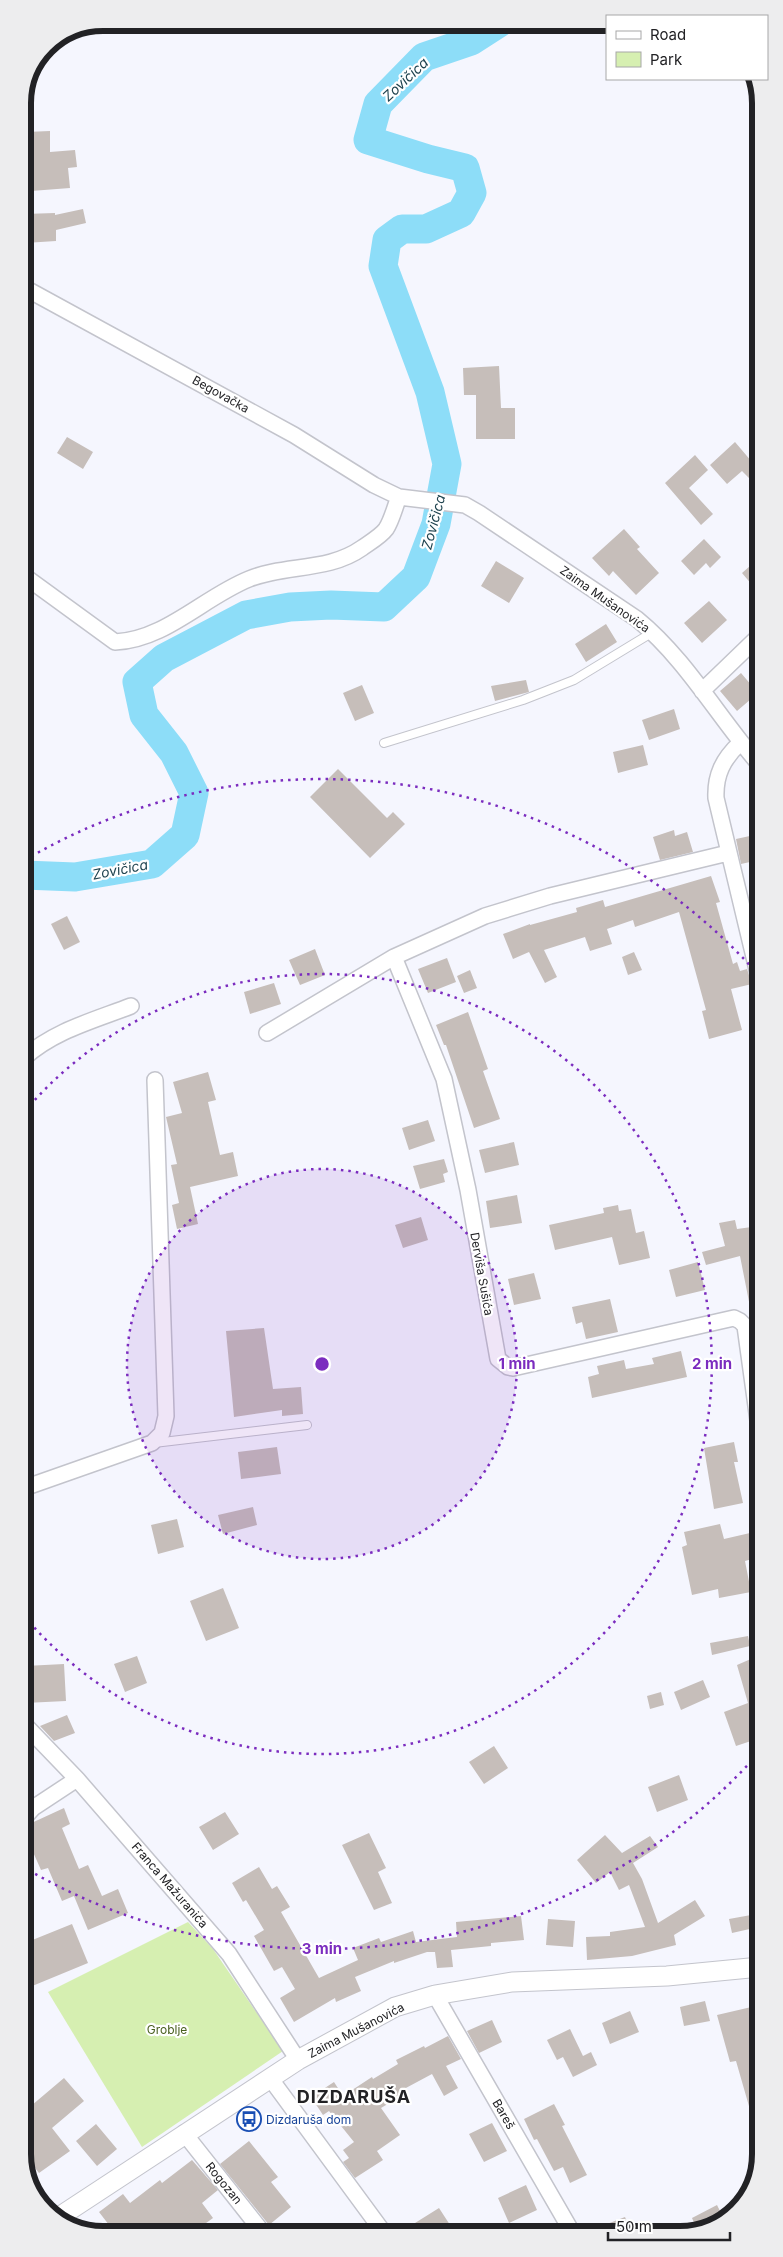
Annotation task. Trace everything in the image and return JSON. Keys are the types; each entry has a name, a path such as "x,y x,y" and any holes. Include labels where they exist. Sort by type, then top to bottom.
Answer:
{"street":[{"name":"Begovačka","path":"31,290 294,435 374,485 399,497 465,505"},
{"path":"31,581 115,642 129,642 162,628 249,579 269,573 336,562 361,549 386,529 399,497"},
{"name":"Zaima Mušanovića","path":"465,505 637,619 653,632 678,660 752,756"},
{"path":"702,691 752,643"},
{"path":"740,742 719,771 715,783 716,798 728,853 752,950"},
{"path":"267,1033 394,957 484,916 550,896 728,853"},
{"name":"Derviša Sušića","path":"394,957 444,1079 468,1190 496,1353 502,1363 513,1368 734,1318 745,1326 752,1377"},
{"path":"31,1052 63,1033 131,1006"},
{"path":"31,1486 152,1443 162,1433 166,1416 155,1080"},
{"name":"Franca Mažuranića","path":"31,1731 77,1779 229,1954 298,2060"},
{"path":"31,1810 77,1779"},
{"name":"Zaima Mušanovića","path":"63,2213 298,2060 395,2007 435,1995 512,1982 667,1976 752,1968"},
{"name":"Bareš","path":"435,1995 569,2226"},
{"path":"270,2078 379,2226"},
{"name":"Rogozan","path":"184,2133 258,2226"}],"lane":[{"path":"384,743 523,700 574,680 653,632"},
{"path":"152,1443 307,1425"}],"green space":[{"name":"Groblje","path":"188,1922 213,1949 283,2051 142,2147 48,1992"}],"building":[{"path":"50,131 50,152 75,150 77,167 68,168 70,188 31,191 31,132"},
{"path":"83,209 86,223 56,230 56,241 31,243 31,214 55,213 55,215"},
{"path":"499,366 501,408 515,408 515,439 476,439 476,395 464,395 463,368"},
{"path":"67,437 93,452 83,469 57,453"},
{"path":"735,442 752,462 752,475 749,478 742,471 727,484 710,465"},
{"path":"695,455 708,470 689,488 713,514 701,525 665,483"},
{"path":"624,529 640,547 637,549 659,573 636,595 613,571 609,576 592,558"},
{"path":"704,539 721,557 710,568 706,563 694,575 681,561"},
{"path":"496,561 524,578 509,603 481,586"},
{"path":"752,564 752,585 742,573"},
{"path":"709,601 727,620 702,643 684,623"},
{"path":"606,624 617,642 586,662 575,644"},
{"path":"741,673 752,686 752,698 737,711 720,691"},
{"path":"526,680 529,692 495,701 491,686"},
{"path":"362,685 374,713 355,721 343,693"},
{"path":"674,709 680,729 649,740 642,720"},
{"path":"643,745 648,765 618,773 613,752"},
{"path":"338,769 387,818 393,812 405,824 370,858 310,797"},
{"path":"674,830 675,836 687,832 693,852 660,860 653,837"},
{"path":"752,836 752,862 741,864 736,839"},
{"path":"711,876 720,902 716,903 733,964 737,962 740,971 747,969 752,984 731,989 742,1030 709,1039 702,1011 706,1010 679,912 635,927 633,920 607,929 612,944 590,951 585,937 544,950 557,977 545,983 529,952 513,959 503,934 530,924 577,912 576,908 603,900 605,907"},
{"path":"67,916 80,942 64,950 51,924"},
{"path":"315,949 325,975 300,985 289,960"},
{"path":"634,952 642,970 628,975 622,957"},
{"path":"447,958 456,982 428,993 418,969"},
{"path":"470,970 477,988 464,993 457,976"},
{"path":"274,983 281,1004 250,1014 244,992"},
{"path":"468,1012 488,1069 483,1071 500,1119 474,1128 446,1045 444,1045 436,1025"},
{"path":"208,1072 216,1100 208,1102 220,1155 233,1152 238,1176 190,1187 198,1224 177,1229 172,1205 179,1203 171,1165 177,1164 166,1117 182,1113 173,1082"},
{"path":"428,1120 435,1141 409,1150 402,1128"},
{"path":"514,1142 519,1165 485,1173 479,1150"},
{"path":"444,1159 448,1172 443,1174 445,1182 420,1189 413,1166"},
{"path":"517,1195 522,1223 490,1228 486,1201"},
{"path":"618,1205 619,1211 631,1209 636,1233 644,1231 650,1258 619,1265 612,1237 555,1250 549,1225 604,1213 603,1208"},
{"path":"421,1217 428,1240 403,1248 395,1225"},
{"path":"735,1220 737,1229 752,1227 752,1317 740,1256 706,1265 702,1252 725,1246 719,1223"},
{"path":"698,1262 705,1290 676,1297 669,1270"},
{"path":"534,1273 541,1299 514,1305 508,1279"},
{"path":"610,1299 618,1332 586,1339 582,1322 576,1324 572,1307"},
{"path":"264,1328 273,1389 301,1387 303,1414 282,1416 282,1410 234,1417 226,1331"},
{"path":"681,1351 687,1377 592,1398 588,1377 599,1374 597,1366 624,1360 626,1369 654,1364 652,1358"},
{"path":"734,1442 738,1462 734,1462 743,1503 714,1509 704,1448"},
{"path":"277,1447 281,1474 241,1479 238,1452"},
{"path":"253,1507 257,1525 223,1534 218,1515"},
{"path":"177,1519 184,1547 158,1554 151,1525"},
{"path":"720,1524 724,1539 750,1533 752,1559 745,1561 751,1592 719,1598 718,1589 692,1595 682,1547 687,1545 684,1532"},
{"path":"223,1588 239,1628 206,1641 190,1601"},
{"path":"748,1636 750,1646 712,1655 710,1643"},
{"path":"137,1656 147,1683 125,1692 114,1664"},
{"path":"752,1658 752,1741 736,1746 724,1712 748,1703 737,1665"},
{"path":"64,1664 66,1701 31,1703 31,1666"},
{"path":"703,1680 710,1697 681,1710 674,1692"},
{"path":"661,1692 664,1705 650,1709 647,1696"},
{"path":"67,1715 75,1733 54,1741 40,1726"},
{"path":"494,1746 508,1768 484,1784 469,1762"},
{"path":"679,1775 688,1800 657,1812 648,1787"},
{"path":"64,1808 70,1824 62,1828 79,1869 88,1865 102,1896 118,1889 128,1913 88,1930 74,1896 62,1901 48,1868 41,1870 31,1848 31,1823"},
{"path":"225,1812 239,1834 213,1850 199,1827"},
{"path":"369,1833 386,1868 378,1872 392,1903 374,1910 342,1845"},
{"path":"605,1835 622,1853 650,1836 658,1847 633,1863 642,1879 658,1923 695,1900 705,1916 674,1935 676,1945 632,1956 587,1960 586,1937 610,1936 610,1932 645,1927 629,1885 619,1890 610,1872 596,1883 577,1860"},
{"path":"259,1867 272,1889 277,1886 290,1907 281,1912 319,1978 358,1960 353,1948 379,1938 381,1942 413,1931 416,1942 457,1937 456,1922 521,1916 524,1940 491,1943 491,1946 451,1950 453,1967 437,1968 435,1952 427,1952 394,1963 394,1961 355,1977 361,1991 336,2002 335,1998 294,2022 280,1998 295,1989 282,1967 274,1971 254,1936 264,1930 246,1900 243,1902 232,1883"},
{"path":"751,1915 752,1928 732,1933 729,1919"},
{"path":"548,1919 575,1921 573,1947 546,1945"},
{"path":"72,1924 88,1963 31,1987 31,1941"},
{"path":"705,2001 710,2021 684,2026 680,2007"},
{"path":"752,2007 752,2117 736,2061 730,2062 717,2015"},
{"path":"630,2011 639,2032 610,2044 602,2023"},
{"path":"492,2020 502,2042 479,2053 467,2031"},
{"path":"570,2029 583,2056 591,2052 597,2065 573,2077 563,2057 557,2060 547,2040"},
{"path":"448,2036 461,2059 446,2066 458,2088 444,2096 432,2074 404,2089 406,2093 381,2108 400,2135 377,2151 383,2160 355,2178 343,2162 349,2158 343,2150 354,2142 329,2111 323,2115 311,2097 334,2082 343,2096 372,2077 373,2079 398,2064 396,2060"},
{"path":"64,2078 84,2101 52,2128 70,2151 39,2173 32,2163 31,2106"},
{"path":"554,2104 565,2125 562,2126 587,2175 570,2183 563,2167 554,2171 537,2139 534,2140 524,2119"},
{"path":"492,2123 507,2151 484,2162 469,2134"},
{"path":"96,2124 117,2149 97,2166 76,2141"},
{"path":"249,2141 278,2177 271,2182 291,2207 269,2225 220,2164"},
{"path":"192,2160 218,2190 202,2203 213,2218 202,2226 166,2226 164,2223 160,2226 108,2226 109,2225 99,2212 123,2194 130,2203 160,2180 162,2183"},
{"path":"526,2185 537,2210 509,2223 498,2198"},
{"path":"717,2205 721,2213 694,2224 692,2218"},
{"path":"439,2208 451,2226 417,2226 415,2223"},
{"path":"625,2217 629,2226 602,2226"}],"waterway":[{"name":"Zovičica","path":"31,875 75,877 152,864 185,835 194,793 174,753 144,715 137,682 164,658 246,615 290,607 331,605 384,607 416,577 436,524 447,464 430,392 383,266 387,240 402,229 426,229 461,213 472,193 465,168 428,159 368,140 378,104 424,57 471,41 487,31"}],"place":[{"name":"Dizdaruša dom","path":"249,2119"}],"district":[{"name":"DIZDARUŠA","path":"354,2096"}]}
